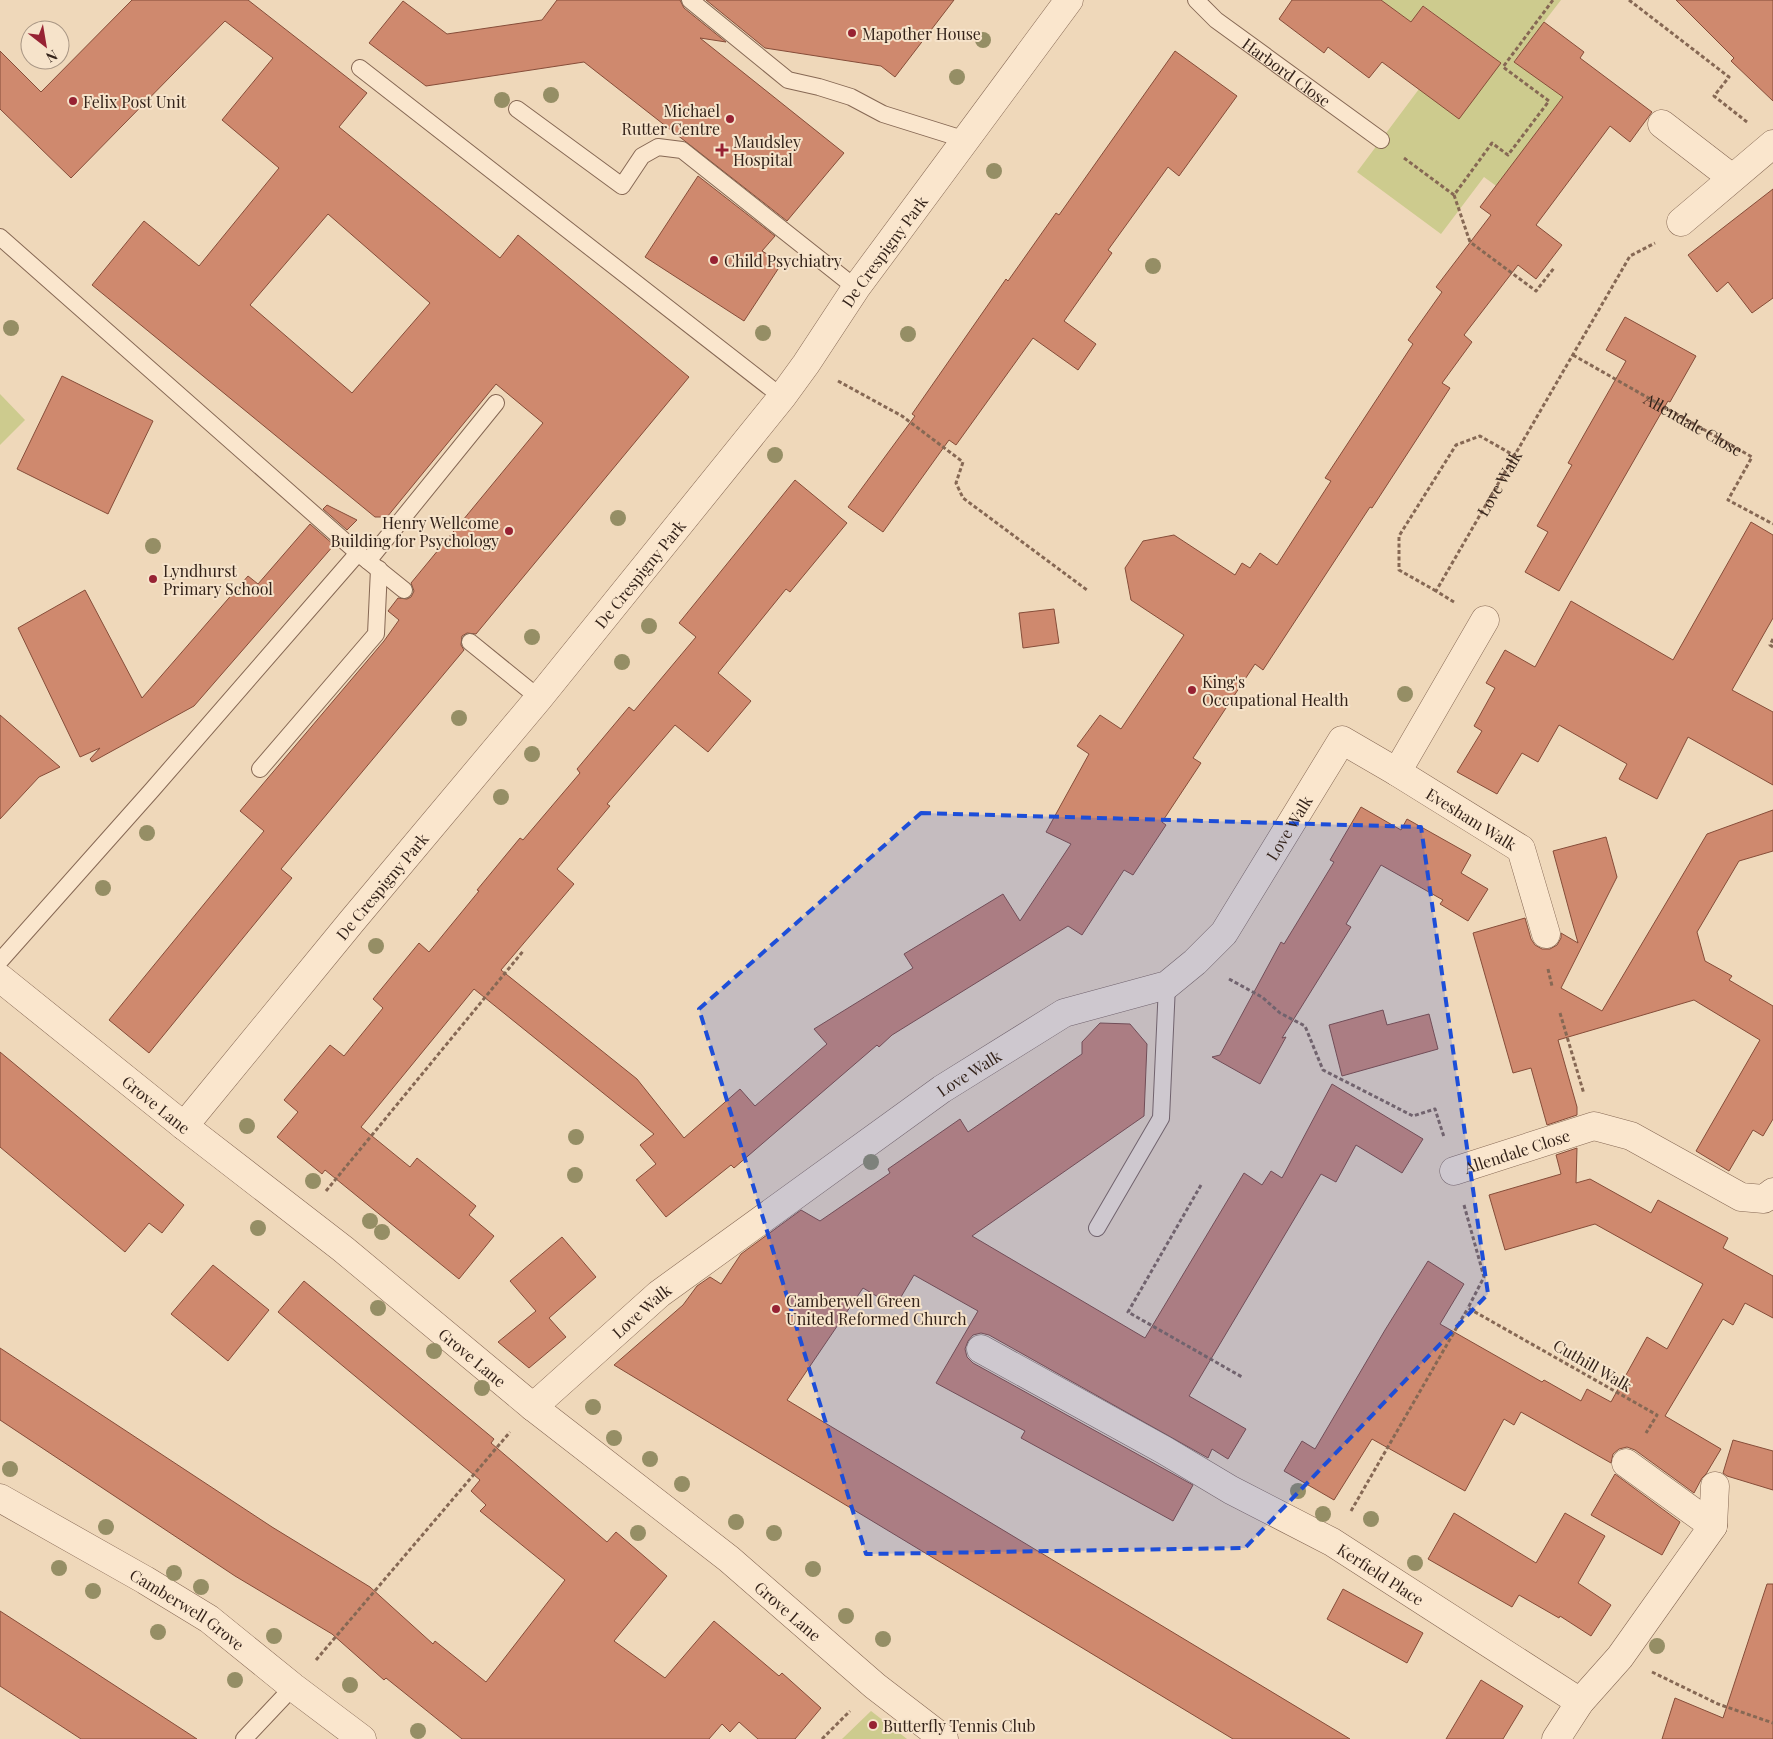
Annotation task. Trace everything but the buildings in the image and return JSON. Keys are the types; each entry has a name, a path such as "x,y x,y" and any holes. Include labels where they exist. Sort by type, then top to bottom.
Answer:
{"street":[{"name":"De Crespigny Park","path":"184,1126 352,921 539,698 782,397 856,288 1069,0"},
{"path":"1662,124 1732,178"},
{"path":"1681,222 1773,144"},
{"path":"1397,772 1485,620"},
{"name":"Love Walk","path":"533,1407 659,1294 942,1089 1064,1013 1167,985 1195,962 1224,933 1342,740 1397,772"},
{"name":"Evesham Walk","path":"1397,772 1521,849 1546,934"},
{"name":"Grove Lane","path":"0,978 184,1126 343,1249 533,1407 729,1559 875,1686 944,1739"},
{"path":"1594,1126 1631,1136 1741,1197 1764,1199 1773,1192"},
{"name":"Allendale Close","path":"1454,1170 1594,1126"},
{"name":"Kerfield Place","path":"981,1349 1164,1450 1231,1490 1332,1542 1580,1702"},
{"path":"1626,1463 1713,1526"},
{"path":"1556,1739 1580,1702 1620,1657 1713,1526 1715,1486"},
{"name":"Camberwell Grove","path":"0,1498 145,1580 209,1619 293,1687 362,1739"}],"lane":[{"path":"690,0 788,80 851,97 883,114 966,140"},
{"name":"Harbord Close","path":"1196,0 1216,20 1381,140"},
{"path":"360,68 782,397"},
{"path":"516,110 622,186 642,156 658,147 682,150 856,288"},
{"path":"0,237 368,561 404,590"},
{"path":"0,961 152,790 368,561 496,403"},
{"path":"260,768 376,634 368,561"},
{"path":"470,642 539,698"},
{"path":"1097,1228 1161,1118 1167,985"},
{"path":"244,1739 293,1687"}],"path":[{"path":"1454,195 1492,143 1508,155 1549,101 1503,67 1553,0"},
{"path":"1629,0 1728,77 1714,96 1752,126"},
{"path":"1381,140 1454,195 1470,242 1536,291 1554,268"},
{"name":"Love Walk","path":"1436,591 1630,256 1657,243 1681,222"},
{"name":"Allendale Close","path":"1573,355 1752,458 1728,500 1773,524"},
{"path":"806,364 902,416 963,462 956,482 963,498 1087,590"},
{"path":"1485,620 1399,570 1399,536 1456,445 1480,436 1515,456"},
{"path":"1773,639 1770,645 1773,647"},
{"path":"303,1218 524,950"},
{"name":"Allendale Close","path":"1195,962 1262,997 1280,1013 1305,1026 1322,1070 1412,1116 1435,1109 1454,1170"},
{"path":"1560,1013 1594,1126"},
{"path":"1332,1542 1468,1308 1484,1277 1454,1170"},
{"path":"1200,1185 1128,1312 1242,1377"},
{"name":"Cuthill Walk","path":"1468,1308 1657,1416 1626,1463"},
{"path":"293,1687 533,1407"},
{"path":"1620,1657 1718,1704 1773,1723"}],"highlighted area":[{"path":"921,813 1421,827 1488,1294 1245,1548 866,1554 699,1009"}],"shaded area":[{"path":"1381,0 1561,0 1514,61 1554,91 1558,88 1566,93 1530,141 1499,188 1484,177 1441,234 1357,172 1419,89 1500,64 1424,6 1411,22"},
{"path":"0,394 25,420 0,445"},
{"name":"Butterfly Tennis Club","path":"871,1711 907,1739 842,1739"}],"place":[{"name":"Mapother House","path":"852,33"},
{"name":"Felix Post Unit","path":"73,101"},
{"name":"Michael Rutter Centre","path":"730,119"},
{"name":"Maudsley Hospital","path":"722,150"},
{"name":"Child Psychiatry","path":"714,260"},
{"name":"Henry Wellcome Building for Psychology","path":"509,531"},
{"name":"Lyndhurst Primary School","path":"153,579"},
{"name":"King's Occupational Health","path":"1192,690"},
{"name":"Camberwell Green United Reformed Church","path":"776,1309"},
{"name":"Butterfly Tennis Club","path":"873,1725"}]}
